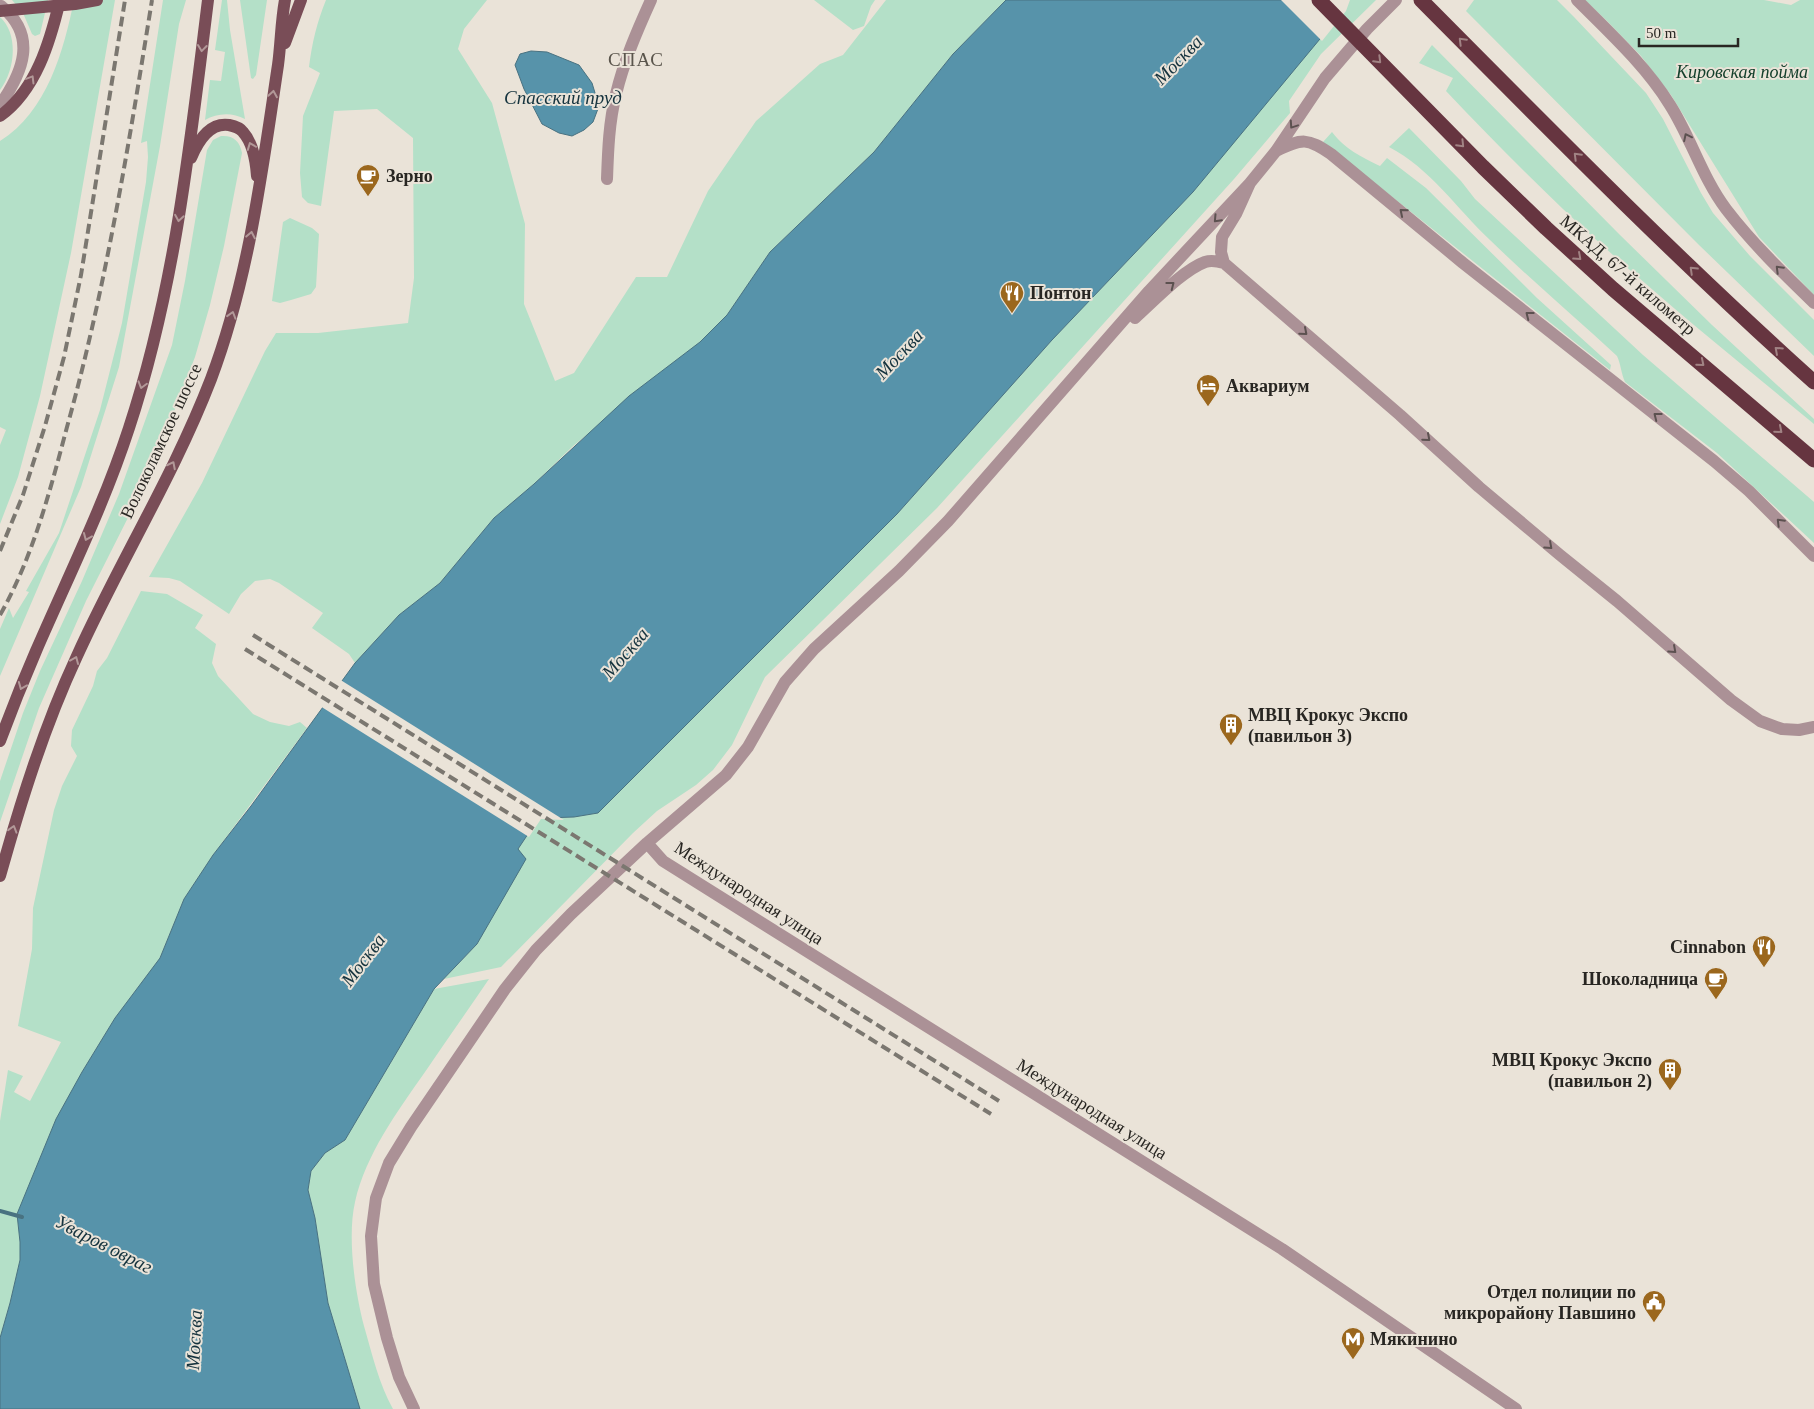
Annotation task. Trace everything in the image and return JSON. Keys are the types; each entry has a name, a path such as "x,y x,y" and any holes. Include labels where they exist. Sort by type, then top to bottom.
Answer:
{"highway":[{"name":"МКАД, 67-й километр","path":"1319,0 1483,167 1546,228 1613,289 1814,460"},
{"path":"1421,0 1728,304 1814,382"}],"main road":[{"path":"0,116 21,96 35,73 46,51 60,0"},
{"path":"0,11 97,0"},
{"name":"Волоколамское шоссе","path":"0,742 36,652 104,496 129,430 145,374 167,287 186,169 208,0"},
{"name":"Волоколамское шоссе","path":"0,876 28,781 76,657 177,455 211,380 243,276 278,64 284,0"},
{"path":"278,64 300,0"},
{"path":"186,169 195,148 211,129 218,126 235,126 242,130 248,138 254,156 258,194"}],"street":[{"path":"607,179 609,137 616,95 631,44 651,0"},
{"path":"414,1409 399,1377 374,1284 371,1236 376,1198 389,1163 411,1127 512,980 536,950 565,920 647,843 726,775 748,748 785,682 814,649 899,571 948,521 1119,326 1250,183 1276,151 1325,78 1367,29 1396,0"},
{"path":"1576,0 1634,59 1657,86 1682,126 1705,175 1725,207 1765,255 1814,303"},
{"path":"0,5 10,13 19,30 24,49 21,68 13,87 0,105"},
{"path":"1276,151 1292,143 1309,142 1331,154 1463,263 1714,461 1749,491 1814,556"},
{"path":"1224,263 1221,252 1222,237 1236,214 1250,183"},
{"path":"1119,326 1134,318 1160,294 1196,266 1214,261 1224,263 1386,402 1479,486 1617,601 1731,700 1760,721 1782,729 1800,730 1814,727"},
{"name":"Международная улица","path":"647,843 664,861 1282,1248 1516,1409"}],"green space":[{"path":"12,0 48,0 40,34 35,36 32,34 23,13"},
{"path":"74,0 115,0 71,253 40,396 18,477 0,524 0,445 6,430 0,427 0,141 16,129 30,114 51,78 65,39"},
{"path":"163,0 186,0 179,24 160,146 119,367 81,487 0,676 0,629 9,608 13,618 29,592 26,591 59,533 100,410 122,323 146,182 147,141 141,143"},
{"path":"222,0 227,0 230,30 245,119 225,114 205,120 210,80 221,81 225,52 215,50"},
{"path":"240,0 267,0 256,75 253,79 251,78"},
{"path":"326,0 487,0 464,29 458,49 492,103 525,224 524,304 555,381 574,373 636,277 667,277 708,191 756,121 820,64 843,55 886,0 1006,0 953,54 874,152 770,252 727,315 700,342 572,447 534,484 494,518 440,583 399,615 355,663 349,654 312,628 323,613 270,579 255,581 241,594 229,614 180,581 169,578 149,577 202,483 265,351 276,333 318,333 408,323 414,278 413,138 377,109 334,111 321,206 308,203 302,197 300,173 303,116 320,73 309,67 315,33"},
{"path":"814,0 875,0 864,26 853,30"},
{"path":"1348,0 1376,0 1321,54 1289,101 1290,113 1234,179 937,508 765,677 732,745 713,770 696,785 657,811 633,833 501,967 444,979 477,944 518,849 540,816 544,818 574,817 598,813 897,514 1052,340 1193,192"},
{"path":"1474,0 1557,0 1574,17 1646,93 1663,119 1713,213 1750,256 1814,320 1814,356 1699,245 1466,11"},
{"name":"Кировская пойма","path":"1585,0 1764,0 1791,5 1800,0 1814,0 1814,295 1759,237 1671,95 1641,56"},
{"path":"0,17 10,33 13,53 9,73 0,90"},
{"path":"1432,45 1620,235 1712,325 1814,419 1814,424 1624,265 1518,166 1446,91 1453,78 1419,63"},
{"path":"1409,128 1461,181 1475,199 1643,355 1814,502 1814,543 1717,453 1625,382 1617,356 1506,255 1430,177 1404,156 1389,147"},
{"path":"1332,132 1343,144 1360,156 1380,166 1387,158 1426,188 1537,298 1611,365 1610,370 1323,142"},
{"path":"221,136 235,140 240,145 242,153 224,246 195,357 150,474 86,601 39,708 0,822 0,781 23,713 119,494 172,345 207,150 213,140"},
{"path":"290,218 312,228 319,234 316,287 311,294 280,303 272,301 283,222"},
{"path":"141,591 167,594 203,615 195,628 216,644 212,663 218,676 253,714 270,722 289,726 300,722 307,728 213,855 184,899 160,958 115,1018 82,1072 17,1214 20,1260 0,1338 0,1121 8,1070 23,1076 14,1092 30,1101 61,1042 18,1026 32,949 33,908 54,810 62,786 77,756 71,746 72,730 93,686 97,671 107,658"},
{"path":"489,979 393,1118 375,1150 360,1184 355,1202 352,1231 355,1281 373,1358 393,1409 360,1409 328,1303 315,1218 308,1190 311,1171 325,1153 345,1140 434,989"}],"water":[{"name":"Москва","path":"1006,0 1348,0 1344,10 1193,192 1052,340 897,514 598,813 574,817 544,818 540,816 518,849 526,859 477,944 434,989 345,1140 325,1153 311,1171 308,1190 315,1218 328,1303 360,1409 0,1409 0,1338 20,1260 17,1214 56,1119 115,1018 160,958 184,899 213,855 355,663 399,615 440,583 494,518 534,484 629,396 700,342 727,315 770,252 874,152 953,54"},
{"name":"Спасский пруд","path":"531,51 547,52 579,65 592,83 599,106 593,122 584,130 572,136 559,133 542,124 524,89 515,65 520,54"}],"pier":[{"path":"1281,0 1350,0 1346,11 1322,41"},
{"path":"339,679 564,820 541,819 529,837 320,706"}],"waterway":[{"name":"Уваров овраг","path":"0,1211 22,1217"}],"railway":[{"path":"0,551 23,495 64,357 81,275 125,0"},
{"path":"0,615 12,593 40,523 81,374 116,215 152,0"},
{"path":"253,635 999,1101"},
{"path":"245,649 991,1114"}],"place":[{"name":"Зерно","path":"368,197"},
{"name":"Понтон","path":"1012,314"},
{"name":"Аквариум","path":"1208,407"},
{"name":"МВЦ Крокус Экспо (павильон 3)","path":"1231,746"},
{"name":"Cinnabon","path":"1764,968"},
{"name":"Шоколадница","path":"1716,1000"},
{"name":"МВЦ Крокус Экспо (павильон 2)","path":"1670,1091"},
{"name":"Отдел полиции по микрорайону Павшино","path":"1654,1323"},
{"name":"Мякинино","path":"1353,1360"}],"district":[{"name":"СПАС","path":"636,59"}]}
